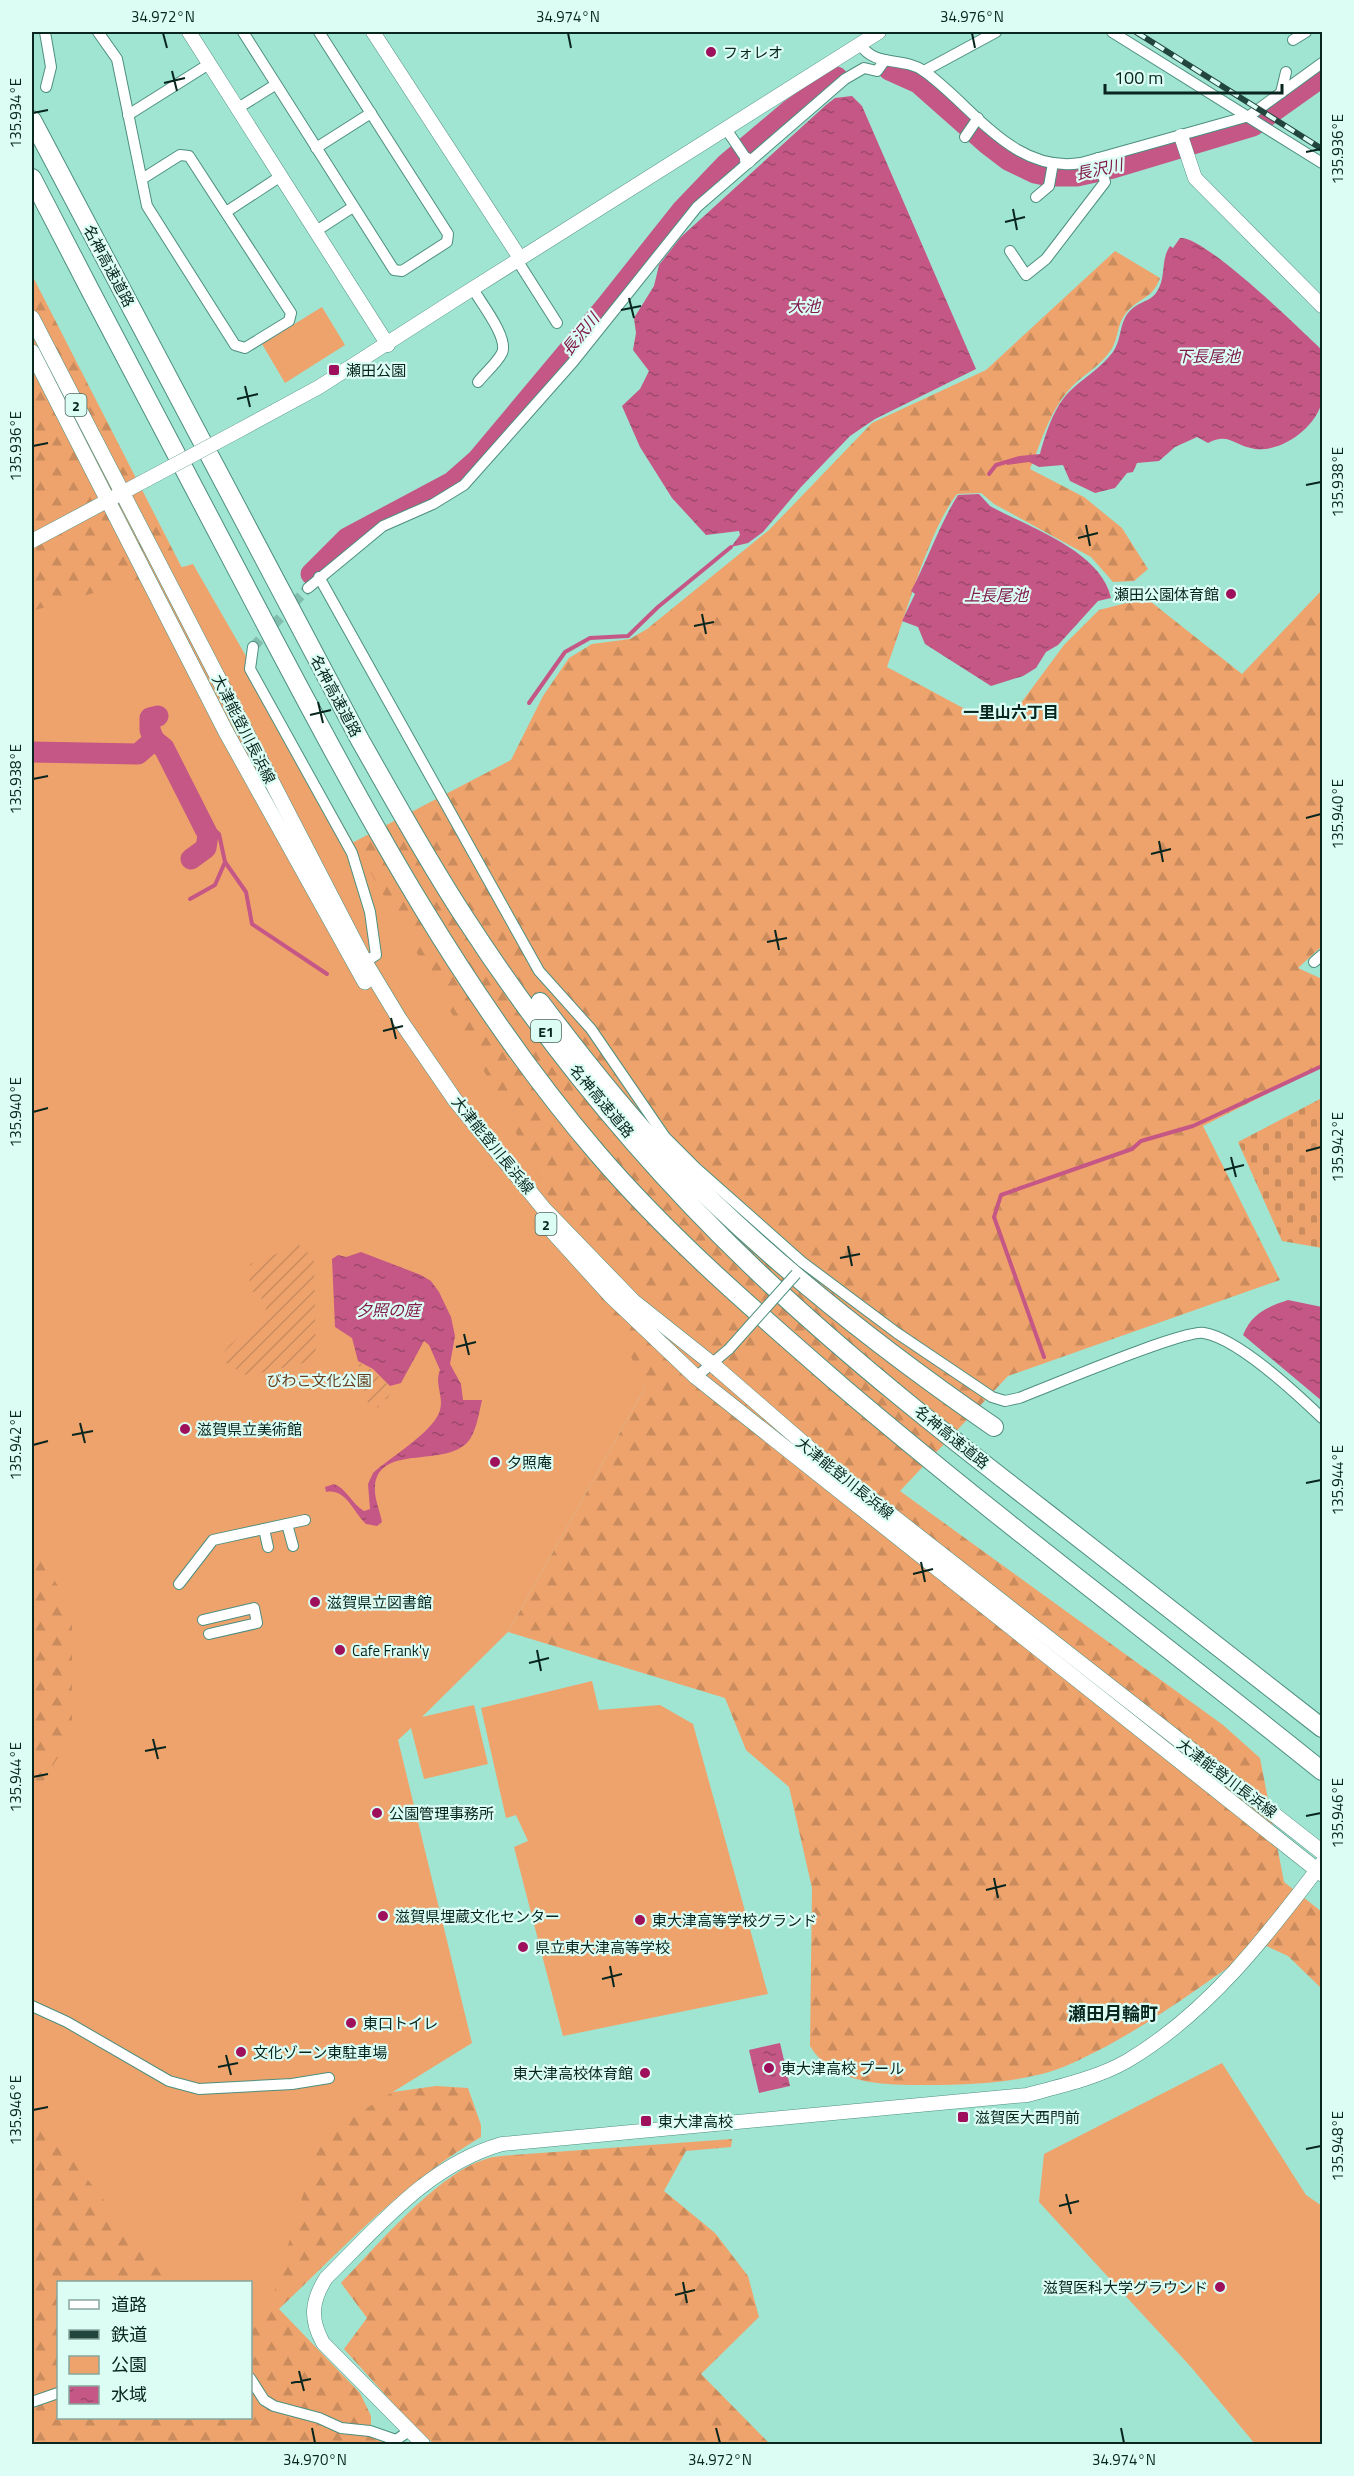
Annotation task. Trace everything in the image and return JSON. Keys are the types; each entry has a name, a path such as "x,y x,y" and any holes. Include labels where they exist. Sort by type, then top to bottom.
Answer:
{"highway":[{"name":"名神高速道路","path":"32,120 360,740 417,841 469,924 556,1045 625,1130 692,1205 761,1275 866,1368 982,1462 1323,1728"},
{"name":"名神高速道路","path":"32,178 374,828 444,944 548,1092 599,1155 661,1224 736,1295 898,1434 1323,1771"},
{"path":"417,841 553,1020 667,1156 721,1210 804,1284 931,1384 994,1427"}],"main road":[{"name":"大津能登川長浜線","path":"32,318 365,962 400,1020 455,1100 544,1209 633,1301 711,1363 840,1475 1111,1689 1323,1852"},
{"name":"大津能登川長浜線","path":"32,352 226,732 343,946 431,1082 499,1170 573,1255 696,1377 768,1437 1321,1869"}],"street":[{"path":"45,32 51,67 46,87"},
{"path":"98,32 117,59 141,179 147,206 236,345 246,348 289,321 291,313 189,156 180,155 141,179"},
{"path":"189,32 388,345"},
{"path":"243,32 393,270 402,271 448,238 448,234 319,32"},
{"path":"373,32 519,259 557,323"},
{"path":"852,32 868,54 885,60 905,61 924,71 1016,150 1053,164 1070,164 1099,159 1249,116 1323,63"},
{"path":"32,541 106,499 292,403 388,345 519,259 879,32"},
{"path":"924,71 996,32"},
{"path":"1112,32 1323,163"},
{"path":"1293,40 1306,32"},
{"path":"309,588 319,577 383,526 433,504 464,485 573,362 697,207 845,80 864,68 877,71 885,60"},
{"path":"128,115 209,64"},
{"path":"1281,93 1286,72"},
{"path":"238,108 275,84"},
{"path":"316,148 371,113"},
{"path":"965,136 978,118"},
{"path":"726,128 748,161"},
{"path":"1181,136 1195,178 1323,306"},
{"path":"1010,252 1026,275 1046,259 1105,181 1099,159"},
{"path":"1036,197 1049,185 1053,164"},
{"path":"226,212 281,176"},
{"path":"316,231 353,207"},
{"path":"473,289 502,336 504,345 502,354 478,382"},
{"path":"319,577 539,971 591,1029 665,1137 696,1168 802,1262 897,1333 999,1399 1019,1398 1172,1340 1204,1332 1252,1358 1323,1418"},
{"path":"253,647 250,669 352,853 370,912 376,955 365,962"},
{"path":"696,1377 729,1349 796,1274 802,1262"},
{"path":"179,1584 213,1540 305,1520"},
{"path":"287,1524 293,1546"},
{"path":"264,1529 268,1547"},
{"path":"203,1620 254,1608 257,1623 209,1634"},
{"path":"423,2445 323,2343 314,2326 313,2310 316,2294 326,2278 428,2180 451,2164 477,2151 502,2144 1027,2095 1092,2076 1125,2062 1190,2015 1252,1952 1321,1869"},
{"path":"32,2006 67,2022 169,2081 199,2089 291,2084 329,2078"},
{"path":"252,2381 264,2400 274,2406 319,2418 341,2428 370,2431 396,2440 409,2431"},
{"path":"32,2403 57,2393"}],"green space":[{"path":"1115,251 1160,278 1149,295 1126,313 1114,345 1106,356 1061,400 1046,428 1030,469 1084,497 1122,528 1148,569 1134,581 1113,582 1091,557 994,504 981,493 957,494 946,511 926,553 887,667 989,722 1021,703 1064,645 1099,610 1146,598 1242,674 1322,590 1322,946 1298,968 1322,979 1322,1066 1203,1126 1280,1280 1008,1376 900,1491 1223,1725 1260,1758 1284,1882 1322,1912 1322,1989 1288,1956 1262,1944 1147,2022 1107,2046 1049,2072 1014,2080 980,2083 896,2084 854,2078 829,2067 819,2058 810,2046 812,1888 789,1787 746,1750 725,1698 508,1632 646,1386 487,1218 328,2101 436,2086 468,2088 481,2125 481,2137 426,2174 400,2195 279,2309 360,2393 371,2416 371,2437 388,2444 32,2444 32,275 329,855 511,760 543,696 569,658 592,644 630,639 647,629 769,530 872,423 986,370"},
{"path":"322,307 345,345 285,383 262,344"},
{"name":"びわこ文化公園","path":"193,564 479,1061 646,1386 508,1632 422,1717 474,1705 488,1764 424,1779 411,1728 398,1740 472,2043 320,2137 272,2300 252,2329 252,2281 176,2281 130,2234 32,2108 32,1799 72,1735 72,1608 32,1545 32,611"},
{"path":"1322,1098 1322,1248 1282,1241 1238,1142"},
{"path":"299,1245 314,1258 316,1360 247,1376 220,1359 234,1342 259,1325 266,1312 266,1302 249,1289 250,1264"},
{"path":"358,1363 394,1387 387,1399 378,1400 379,1407 374,1408 368,1404"},
{"name":"東大津高等学校グランド","path":"592,1681 599,1710 660,1705 693,1724 768,1994 563,2036 514,1847 528,1841 516,1815 506,1818 481,1708"},
{"name":"滋賀医科大学グラウンド","path":"1222,2063 1306,2195 1322,2206 1322,2444 1255,2444 1191,2367 1039,2202 1044,2154"},
{"path":"732,2139 731,2147 686,2151 664,2191 715,2233 748,2276 759,2317 701,2374 770,2444 434,2444 408,2420 344,2349 367,2318 341,2283 428,2195 468,2167 499,2156"}],"water":[{"name":"大池","path":"852,96 862,106 976,369 875,419 850,436 801,487 763,532 748,543 731,547 740,535 739,531 706,535 672,498 640,447 622,406 640,389 649,371 633,350 636,333 634,318 654,286 659,265 681,237 826,105 835,98"},
{"name":"下長尾池","path":"1180,238 1192,241 1230,267 1322,350 1323,395 1319,411 1313,420 1296,436 1276,447 1265,449 1255,449 1227,439 1208,443 1197,437 1175,447 1159,461 1137,463 1133,472 1127,473 1115,488 1095,493 1070,481 1063,465 1039,467 1029,462 1007,465 1006,460 1040,454 1047,430 1059,405 1069,392 1113,352 1128,313 1156,293 1167,251 1170,246 1173,248"},
{"name":"上長尾池","path":"979,494 990,506 1043,532 1079,554 1105,581 1111,598 1098,601 1058,645 1046,652 1036,668 1023,676 991,686 925,644 918,627 902,621 915,594 911,591 958,495"},
{"name":"夕照の庭","path":"361,1252 431,1281 451,1317 455,1336 450,1364 461,1384 463,1400 482,1400 472,1435 460,1448 447,1453 401,1460 389,1464 379,1473 375,1491 382,1522 377,1526 366,1524 344,1497 333,1492 326,1492 325,1487 334,1484 339,1486 364,1511 370,1509 368,1484 373,1473 421,1435 436,1418 441,1405 438,1380 440,1370 429,1345 424,1341 401,1383 390,1386 373,1369 358,1361 352,1338 335,1327 332,1259 338,1255 346,1257"},
{"path":"1288,1300 1322,1307 1322,1401 1243,1335 1251,1321 1261,1312"},
{"name":"東大津高校 プール","path":"780,2043 790,2086 759,2093 749,2050"}],"waterway":[{"name":"長沢川","path":"889,70 918,83 1008,160 1035,173 1049,176 1077,176 1113,168 1253,126 1322,77"},
{"name":"長沢川","path":"311,574 347,538 452,482 477,460 605,307 682,210 726,164 790,110 837,77"},
{"path":"989,474 996,465 1006,462"},
{"path":"529,703 565,652 590,638 628,636 658,607 731,547"},
{"path":"32,752 138,754 154,740 150,730 150,718 158,716"},
{"path":"154,740 164,748 208,835 206,848 191,859"},
{"path":"201,818 219,834 225,862 246,892 252,924 327,974"},
{"path":"190,899 215,885 225,862"},
{"path":"1044,1357 994,1217 1001,1195 1132,1149 1141,1141 1193,1126 1322,1066"}],"tunnel":[{"path":"253,647 308,588"}],"railway":[{"path":"1136,32 1322,149"}],"place":[{"name":"フォレオ","path":"711,52"},
{"name":"瀬田公園","path":"334,370"},
{"name":"瀬田公園体育館","path":"1231,594"},
{"name":"滋賀県立美術館","path":"185,1429"},
{"name":"夕照庵","path":"495,1462"},
{"name":"滋賀県立図書館","path":"315,1602"},
{"name":"Cafe Frank'y","path":"340,1650"},
{"name":"公園管理事務所","path":"377,1813"},
{"name":"滋賀県埋蔵文化センター","path":"383,1916"},
{"name":"東大津高等学校グランド","path":"640,1920"},
{"name":"県立東大津高等学校","path":"523,1947"},
{"name":"東口トイレ","path":"351,2023"},
{"name":"文化ゾーン東駐車場","path":"241,2052"},
{"name":"東大津高校 プール","path":"769,2068"},
{"name":"東大津高校体育館","path":"645,2073"},
{"name":"滋賀医大西門前","path":"963,2117"},
{"name":"東大津高校","path":"646,2121"},
{"name":"滋賀医科大学グラウンド","path":"1220,2287"}],"district":[{"name":"一里山六丁目","path":"1011,712"},
{"name":"瀬田月輪町","path":"1113,2013"}]}
